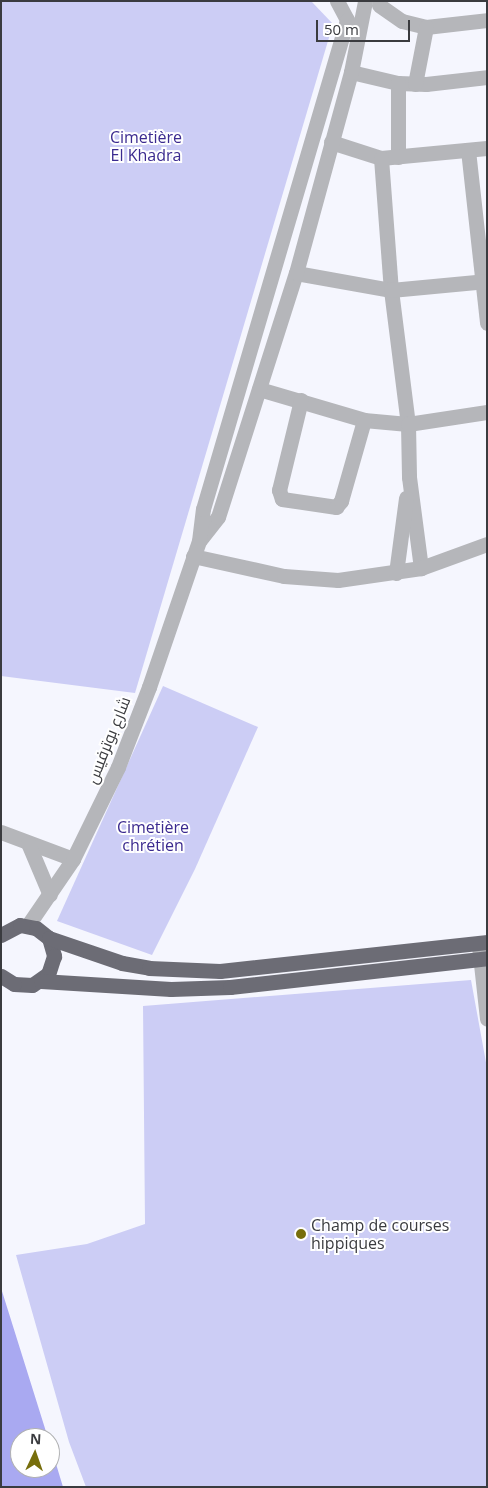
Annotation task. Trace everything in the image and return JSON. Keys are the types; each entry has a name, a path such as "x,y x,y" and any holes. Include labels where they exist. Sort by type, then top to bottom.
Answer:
{"highway":[{"path":"1,935 12,927 28,925 49,938 122,963 149,968 220,971 482,943"},
{"path":"41,981 52,966 54,956 49,938"},
{"path":"1,976 23,986 41,981 171,989 230,987 484,958"}],"street":[{"path":"199,541 203,509 347,20 338,1"},
{"path":"347,20 373,5"},
{"path":"373,5 402,21 426,27 487,20"},
{"path":"199,541 218,517 296,273 330,142 373,5"},
{"path":"415,84 426,27"},
{"path":"351,72 398,83 415,84 487,77"},
{"path":"398,83 398,157"},
{"path":"330,142 381,158 487,148"},
{"path":"468,150 484,281 487,323"},
{"path":"381,158 391,290 408,424 409,477 421,568"},
{"path":"296,273 391,290 484,281"},
{"path":"259,389 364,420 408,424 487,412"},
{"path":"301,400 279,490 282,499 336,507 341,501 364,420"},
{"path":"396,573 409,477"},
{"name":"شارع بوترفيس","path":"28,925 73,860 118,767 199,541"},
{"path":"193,556 284,576 338,580 421,568 487,544"},
{"path":"1,832 73,860"},
{"path":"28,843 50,895"},
{"path":"482,943 487,1019"}],"green space":[{"name":"Cimetière El Khadra","path":"1,1 311,1 333,24 135,693 1,676"},
{"name":"Cimetière chrétien","path":"163,686 258,727 195,869 152,955 57,921"},
{"name":"Champ de courses hippiques","path":"471,980 487,1068 487,1487 86,1487 69,1442 16,1255 87,1244 145,1224 143,1006"}],"water":[{"path":"1,1288 45,1428 10,1428 10,1478 60,1477 63,1487 1,1487"}],"place":[{"name":"Champ de courses hippiques","path":"301,1234"}]}
